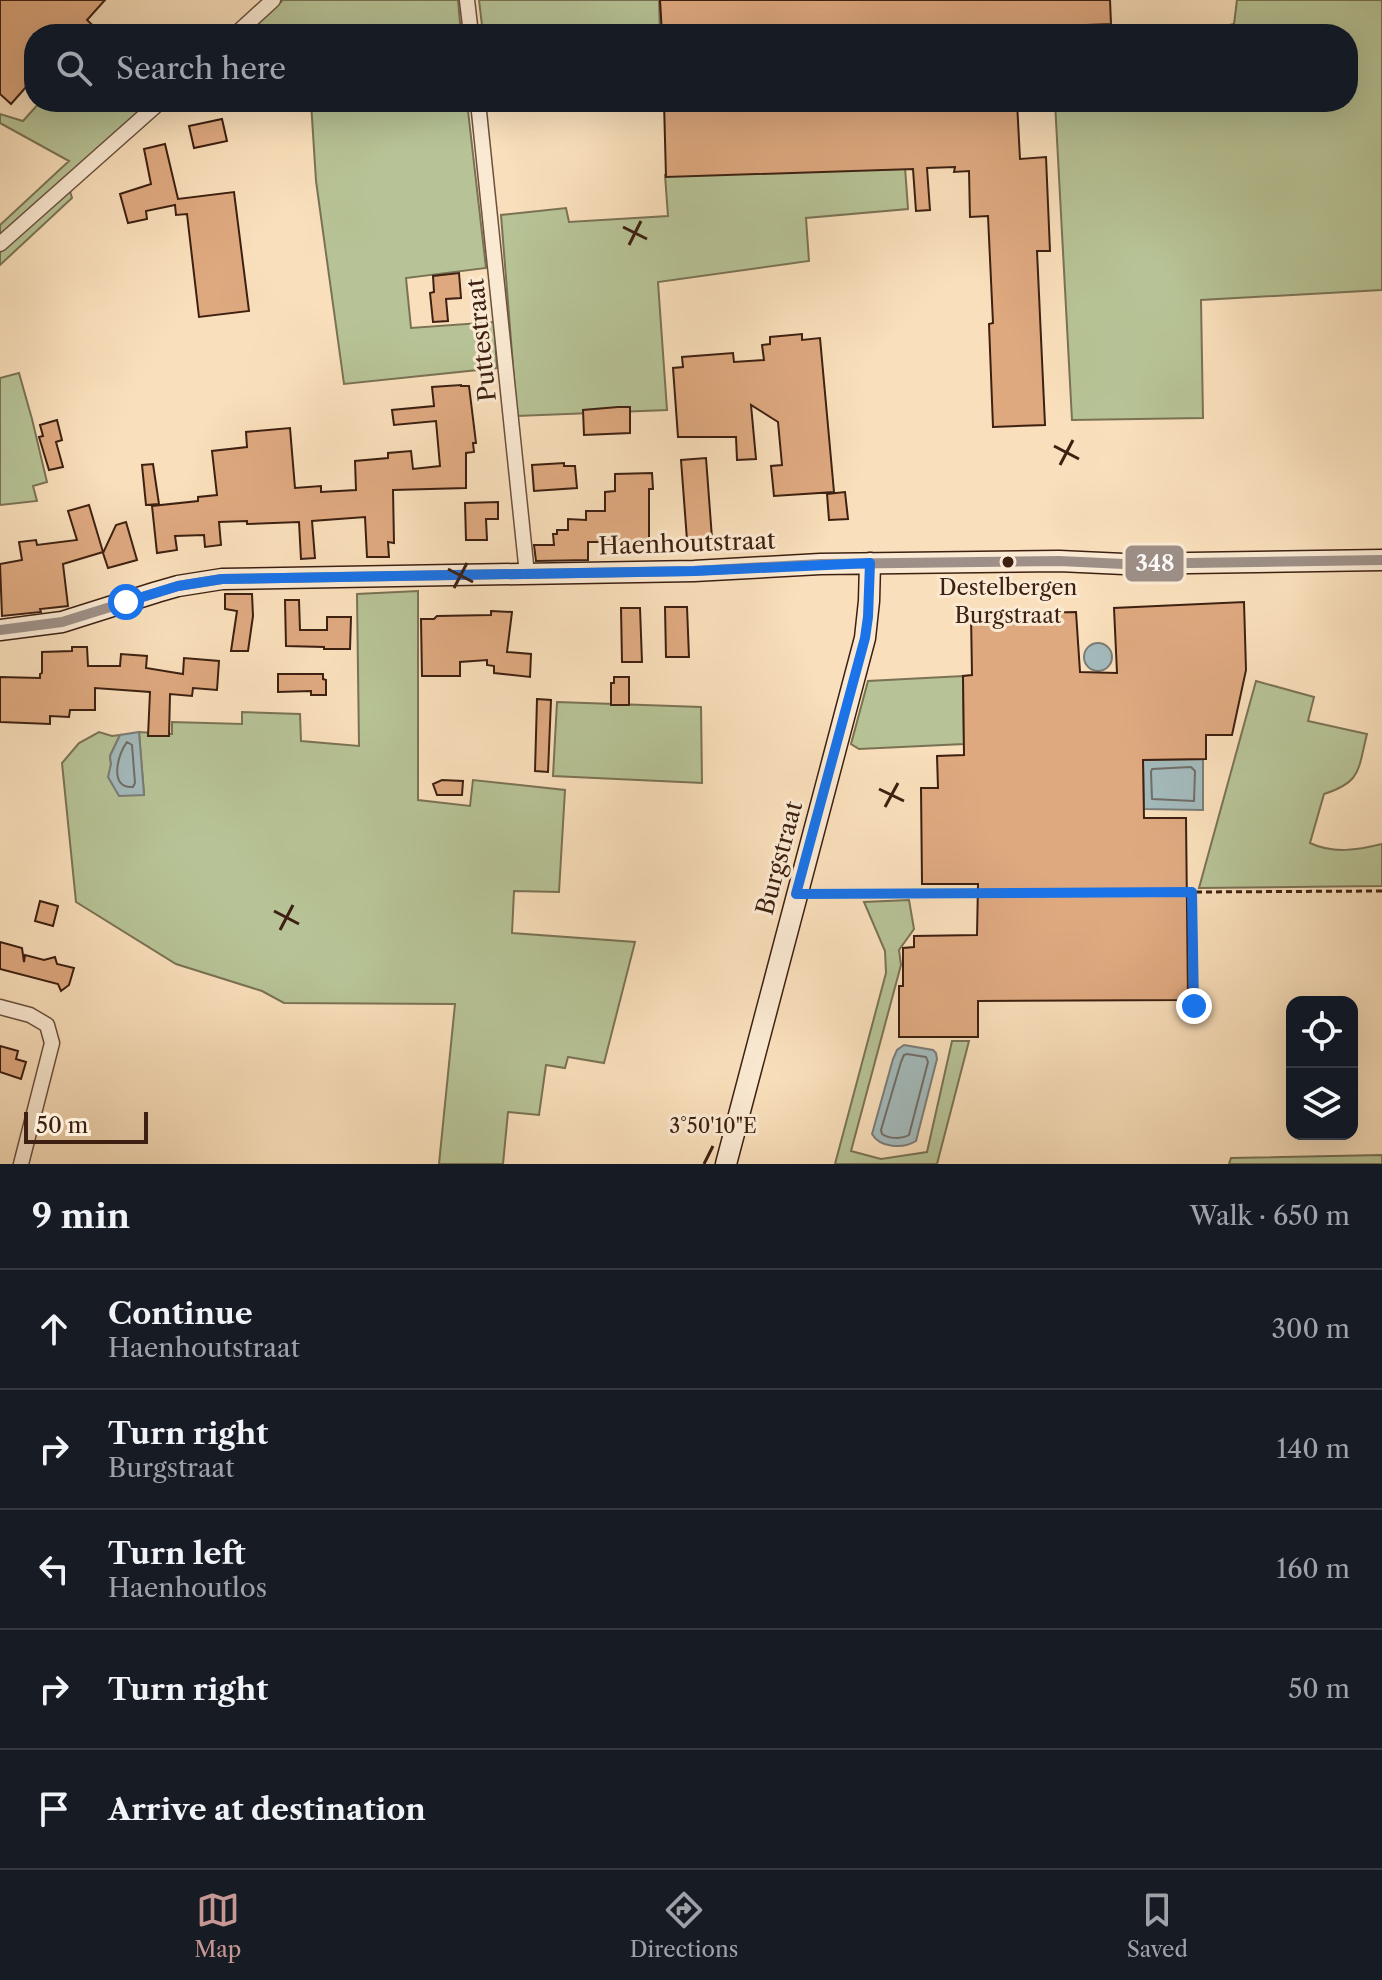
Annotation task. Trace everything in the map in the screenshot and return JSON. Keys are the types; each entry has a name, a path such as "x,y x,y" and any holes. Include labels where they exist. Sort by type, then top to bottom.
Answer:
{"street":[{"path":"247,24 273,0"},
{"path":"467,0 470,24"},
{"path":"0,244 149,112"},
{"name":"Puttestraat","path":"479,112 527,574"},
{"name":"Haenhoutstraat","path":"0,630 62,622 178,586 222,579 694,571 870,563 1059,561 1124,564 1382,560"},
{"name":"Burgstraat","path":"726,1164 865,638 870,563"},
{"path":"0,1007 30,1015 47,1025 52,1043 21,1164"}],"path":[{"path":"796,894 1382,891"},
{"path":"1192,892 1194,1006"}],"green space":[{"path":"283,0 458,0 460,24 257,24"},
{"path":"479,0 659,0 660,24 482,24"},
{"path":"1237,0 1382,0 1382,290 1201,300 1203,418 1072,420 1056,112 1358,112 1358,24 1234,24"},
{"path":"31,112 138,112 0,238 0,225 69,161 0,123 0,114 23,121"},
{"path":"312,112 468,112 486,268 406,278 411,328 494,322 497,368 344,384 316,181"},
{"path":"905,167 908,209 806,218 809,261 658,282 667,410 517,416 501,215 566,208 569,222 668,216 665,175"},
{"path":"69,188 72,198 0,265 0,252"},
{"path":"19,373 47,482 33,486 37,501 0,505 0,378"},
{"path":"418,591 418,800 470,806 473,780 565,790 559,892 514,891 512,933 635,942 604,1063 568,1057 565,1068 546,1065 539,1115 508,1112 503,1164 439,1164 455,1004 284,1003 262,991 176,964 76,902 62,763 79,743 99,732 120,735 110,756 109,777 144,794 139,732 172,734 172,722 242,724 242,712 300,714 301,741 359,746 357,594"},
{"path":"963,676 964,744 859,749 851,744 868,681"},
{"path":"1256,681 1314,697 1308,721 1367,734 1352,779 1324,794 1310,843 1328,849 1346,850 1382,844 1382,886 1199,888"},
{"path":"557,702 701,707 702,783 553,776"},
{"path":"909,900 914,929 899,950 901,965 851,1151 881,1159 927,1152 952,1041 969,1041 937,1164 835,1164 886,973 885,951 864,902"},
{"path":"1382,1155 1382,1164 1229,1164 1231,1158"}],"water":[{"path":"1098,643 1108,647 1112,657 1108,667 1098,671 1088,667 1084,657 1088,647"},
{"path":"139,732 144,795 119,796 108,777 110,756 120,735"},
{"path":"1203,759 1203,810 1144,809 1143,760"},
{"path":"904,1045 933,1050 937,1059 916,1141 892,1146 880,1142 872,1134 893,1059 897,1050"}],"building":[{"path":"0,0 105,0 87,20 91,24 24,24 24,89 11,104 0,94"},
{"path":"660,0 1110,0 1111,24 661,24"},
{"path":"664,112 1018,112 1020,159 1046,157 1050,251 1037,251 1045,425 993,427 989,324 993,323 988,216 970,217 969,171 954,172 955,167 927,168 930,210 916,211 913,169 666,177"},
{"path":"222,119 227,141 194,148 189,126"},
{"path":"165,144 178,199 234,192 249,311 199,317 187,214 176,215 175,205 146,211 147,219 128,223 120,194 151,184 144,149"},
{"path":"459,273 461,298 446,299 448,321 433,322 430,293 434,292 433,276"},
{"path":"802,334 802,340 820,338 834,492 774,496 771,466 782,465 778,422 751,405 756,459 737,460 736,437 678,437 673,368 683,367 682,357 733,353 734,362 764,360 762,345 770,344 770,337"},
{"path":"469,386 476,443 473,443 474,452 466,453 466,488 393,490 394,543 388,542 389,557 367,557 365,517 312,521 315,558 301,559 299,522 219,522 221,545 205,547 204,535 175,536 177,550 157,553 152,506 198,501 198,497 217,495 212,451 247,447 246,432 290,428 295,488 321,486 321,492 356,490 355,461 388,458 388,453 411,451 413,469 440,466 436,421 394,425 392,410 434,406 432,387"},
{"path":"630,407 630,433 584,435 583,410"},
{"path":"57,420 62,440 56,442 63,467 49,470 39,437 43,436 40,425"},
{"path":"706,458 712,538 687,540 681,460"},
{"path":"564,463 564,466 575,466 577,488 534,491 532,465"},
{"path":"153,464 159,504 146,505 142,465"},
{"path":"652,473 649,542 588,542 588,560 536,561 534,545 554,545 553,534 557,534 557,530 568,530 568,519 586,520 586,511 605,511 605,492 615,491 615,474"},
{"path":"845,492 848,519 829,520 827,494"},
{"path":"498,502 498,519 486,519 487,540 466,540 465,503"},
{"path":"89,505 103,552 63,564 68,606 2,616 0,564 22,560 19,542 36,540 37,545 77,540 68,511"},
{"path":"126,522 137,560 108,568 103,553 116,525"},
{"path":"225,594 252,594 253,616 248,651 231,651 237,611 225,609"},
{"path":"285,600 299,600 300,630 327,630 327,617 351,617 350,649 286,646"},
{"path":"1244,602 1246,670 1232,735 1206,735 1206,759 1143,760 1144,818 1186,818 1188,1000 978,1001 978,1037 899,1037 903,948 914,947 914,936 977,935 978,884 922,884 921,788 938,788 937,756 964,755 963,676 972,675 971,614 1076,612 1080,672 1117,673 1114,608"},
{"path":"665,607 687,607 689,657 666,657"},
{"path":"621,608 640,608 642,662 622,662"},
{"path":"491,611 512,612 507,652 531,654 530,677 494,673 494,666 487,665 487,660 460,662 460,676 422,676 421,619 491,615"},
{"path":"72,647 87,647 88,666 120,666 121,654 147,656 146,668 183,674 184,658 219,661 217,690 193,688 192,696 170,694 169,736 148,736 150,692 95,688 95,710 70,710 69,717 50,716 50,724 0,722 0,677 40,678 42,652 72,651"},
{"path":"278,674 323,674 326,695 311,695 311,691 278,692"},
{"path":"614,677 629,677 629,705 611,705"},
{"path":"537,699 551,700 548,772 535,771"},
{"path":"442,780 463,781 462,795 437,795 433,784"},
{"path":"40,901 58,906 53,926 35,921"},
{"path":"0,942 22,948 24,962 25,955 44,960 55,957 57,964 74,968 69,985 61,991 58,984 0,969"},
{"path":"0,1046 18,1051 16,1059 26,1062 21,1079 0,1072"}],"transit line":[{"name":"348","path":"0,630 62,622 178,586 222,579 694,571 820,564 1382,560"}],"place":[{"name":"Destelbergen Burgstraat","path":"1008,562"}],"route":[{"path":"126,602 178,586 222,579 694,571 870,563 865,638 796,894 1192,892 1194,1006"}]}
